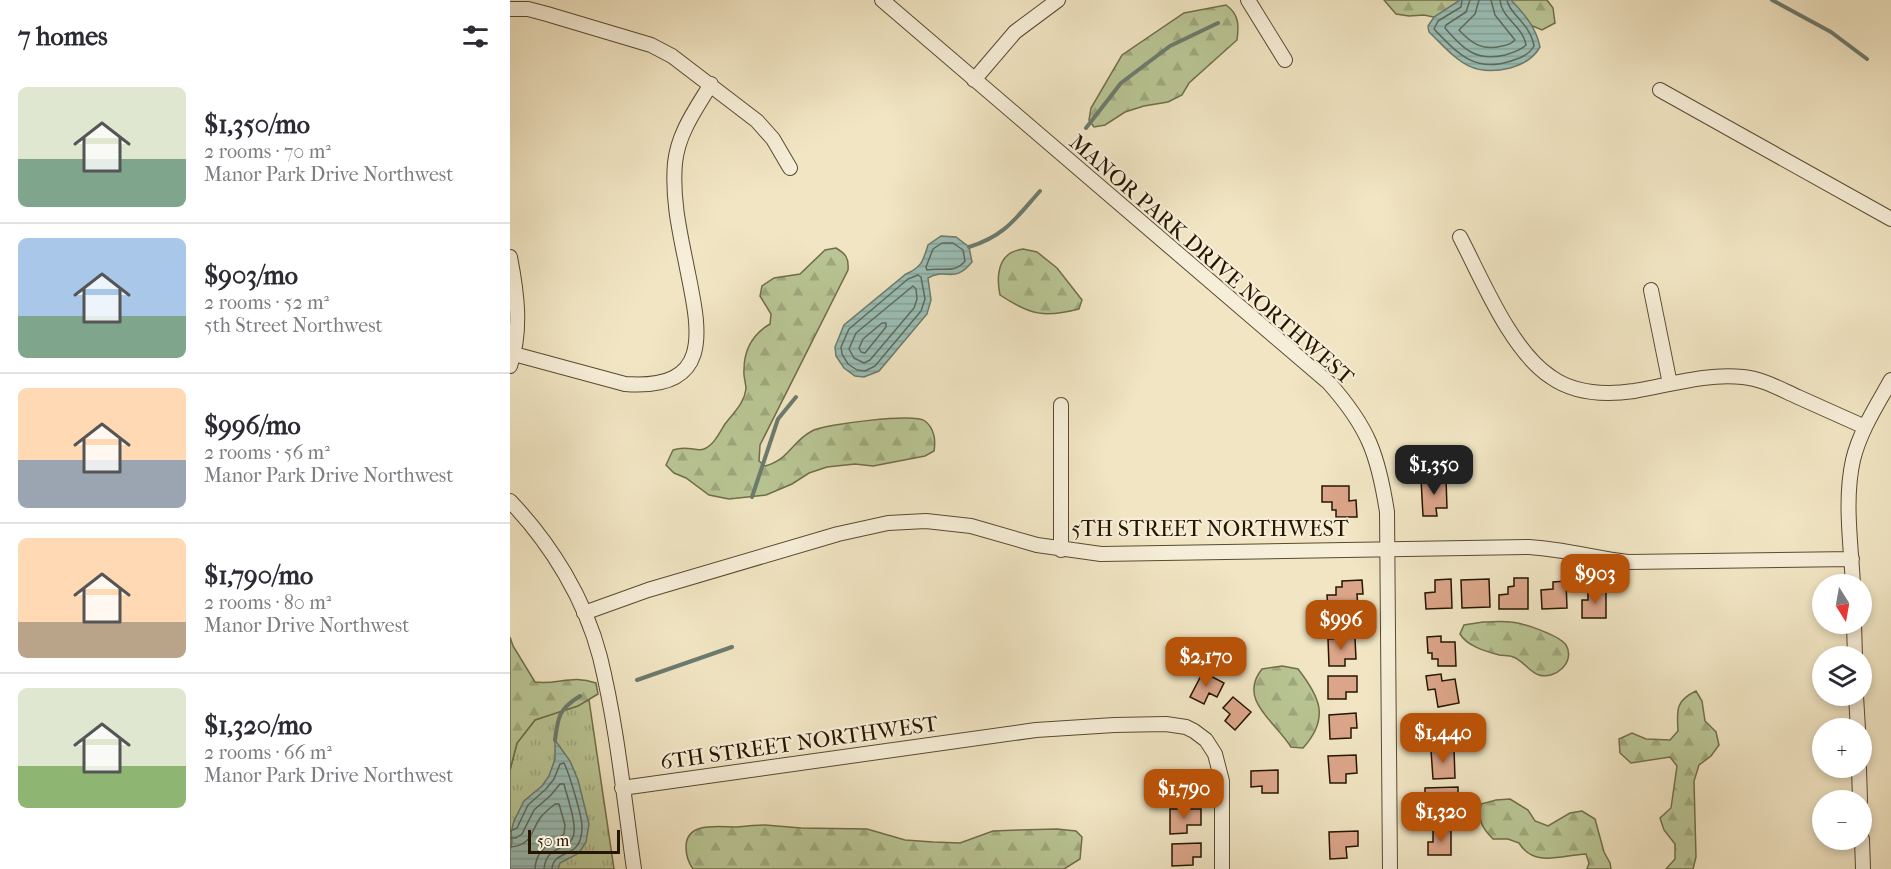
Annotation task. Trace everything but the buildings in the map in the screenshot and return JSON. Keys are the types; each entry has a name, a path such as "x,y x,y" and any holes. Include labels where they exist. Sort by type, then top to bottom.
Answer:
{"street":[{"name":"MANOR PARK DRIVE NORTHWEST","path":"882,0 1336,391 1362,425 1371,445 1387,512 1390,869"},
{"path":"974,80 1015,32 1058,0"},
{"path":"1248,0 1285,60"},
{"path":"510,9 528,9 547,14 651,45 672,56 757,121 774,139 790,168"},
{"path":"510,257 518,320 512,360 625,384 658,384 681,373 690,363 698,336 697,320 675,206 675,162 678,145 687,124 711,84"},
{"path":"1660,90 1891,219"},
{"path":"1460,237 1518,343 1537,366 1552,378 1586,391 1608,394 1703,378 1743,377 1762,381 1865,427"},
{"path":"1651,290 1670,384"},
{"path":"1853,574 1850,486 1853,458 1865,427 1891,380"},
{"path":"1061,405 1062,549"},
{"path":"510,501 550,550 584,613 599,656 634,869"},
{"name":"5TH STREET NORTHWEST","path":"584,613 648,590 838,534 888,523 926,521 971,526 1037,545 1101,554 1529,547 1555,549 1602,559 1659,563 1852,559"},
{"name":"6TH STREET NORTHWEST","path":"622,788 1036,730 1166,724 1194,731 1211,746 1220,767 1222,869"},
{"path":"1862,850 1863,869"}],"green space":[{"path":"1384,0 1478,0 1438,18 1396,14"},
{"path":"1501,0 1547,0 1553,8 1555,23 1542,30 1528,24"},
{"path":"1226,5 1237,20 1237,40 1189,83 1182,95 1168,102 1125,112 1105,125 1094,127 1089,120 1091,108 1122,55 1184,13"},
{"path":"836,248 846,257 848,270 760,445 759,461 765,466 773,463 785,455 805,435 820,428 905,418 925,421 934,434 934,451 925,456 873,466 855,464 827,467 809,473 792,484 766,495 729,499 709,495 686,478 674,473 666,465 673,450 683,448 701,450 711,445 741,404 746,389 744,363 748,349 754,338 770,324 771,314 760,296 762,286 774,278 800,274 825,250"},
{"path":"1023,249 1037,252 1057,268 1082,300 1079,309 1047,314 1038,313 1020,307 1000,295 998,278 1002,262 1010,253"},
{"path":"1483,622 1517,623 1549,634 1566,645 1568,658 1566,663 1551,675 1539,675 1517,659 1477,648 1460,634 1464,625"},
{"path":"510,637 535,682 587,680 596,683 598,694 578,706 535,720 517,743 510,770"},
{"path":"1282,666 1298,669 1312,689 1319,708 1317,727 1303,748 1291,747 1256,701 1255,680 1262,669"},
{"path":"1696,691 1702,701 1705,721 1716,732 1719,745 1711,756 1699,765 1694,781 1696,857 1693,869 1666,869 1675,859 1675,844 1664,830 1660,818 1671,808 1677,766 1670,757 1631,763 1620,753 1619,739 1632,733 1646,739 1670,740 1678,731 1678,712 1681,703"},
{"path":"589,700 614,869 510,869 510,770 517,743 535,720"},
{"path":"1510,799 1528,810 1535,821 1548,826 1570,813 1582,811 1595,819 1611,869 1587,869 1589,863 1586,854 1540,858 1525,851 1519,843 1508,839 1493,839 1481,823 1481,804"},
{"path":"765,825 867,829 905,840 933,842 960,843 993,831 1018,830 1076,831 1082,837 1080,859 1064,869 693,869 690,864 686,850 687,839 697,829 713,826"}],"water":[{"path":"1460,0 1511,0 1533,27 1540,47 1527,60 1510,68 1484,70 1464,64 1429,32 1428,26 1434,17"},
{"path":"941,236 956,237 969,247 972,262 960,273 940,274 928,278 931,300 927,314 879,371 864,377 855,376 844,368 836,356 835,347 844,325 919,266 928,245"},
{"path":"555,740 570,761 578,780 589,824 586,842 579,853 560,863 558,869 510,869 511,832 514,821 524,801 542,786 549,776 555,759"}],"waterway":[{"path":"1772,0 1831,32 1867,59"},
{"path":"1086,128 1121,83 1170,46 1218,23"},
{"path":"969,247 1001,232 1040,191"},
{"path":"752,497 778,419 796,397"},
{"path":"637,680 732,647"},
{"path":"555,740 561,714 580,696"}]}
